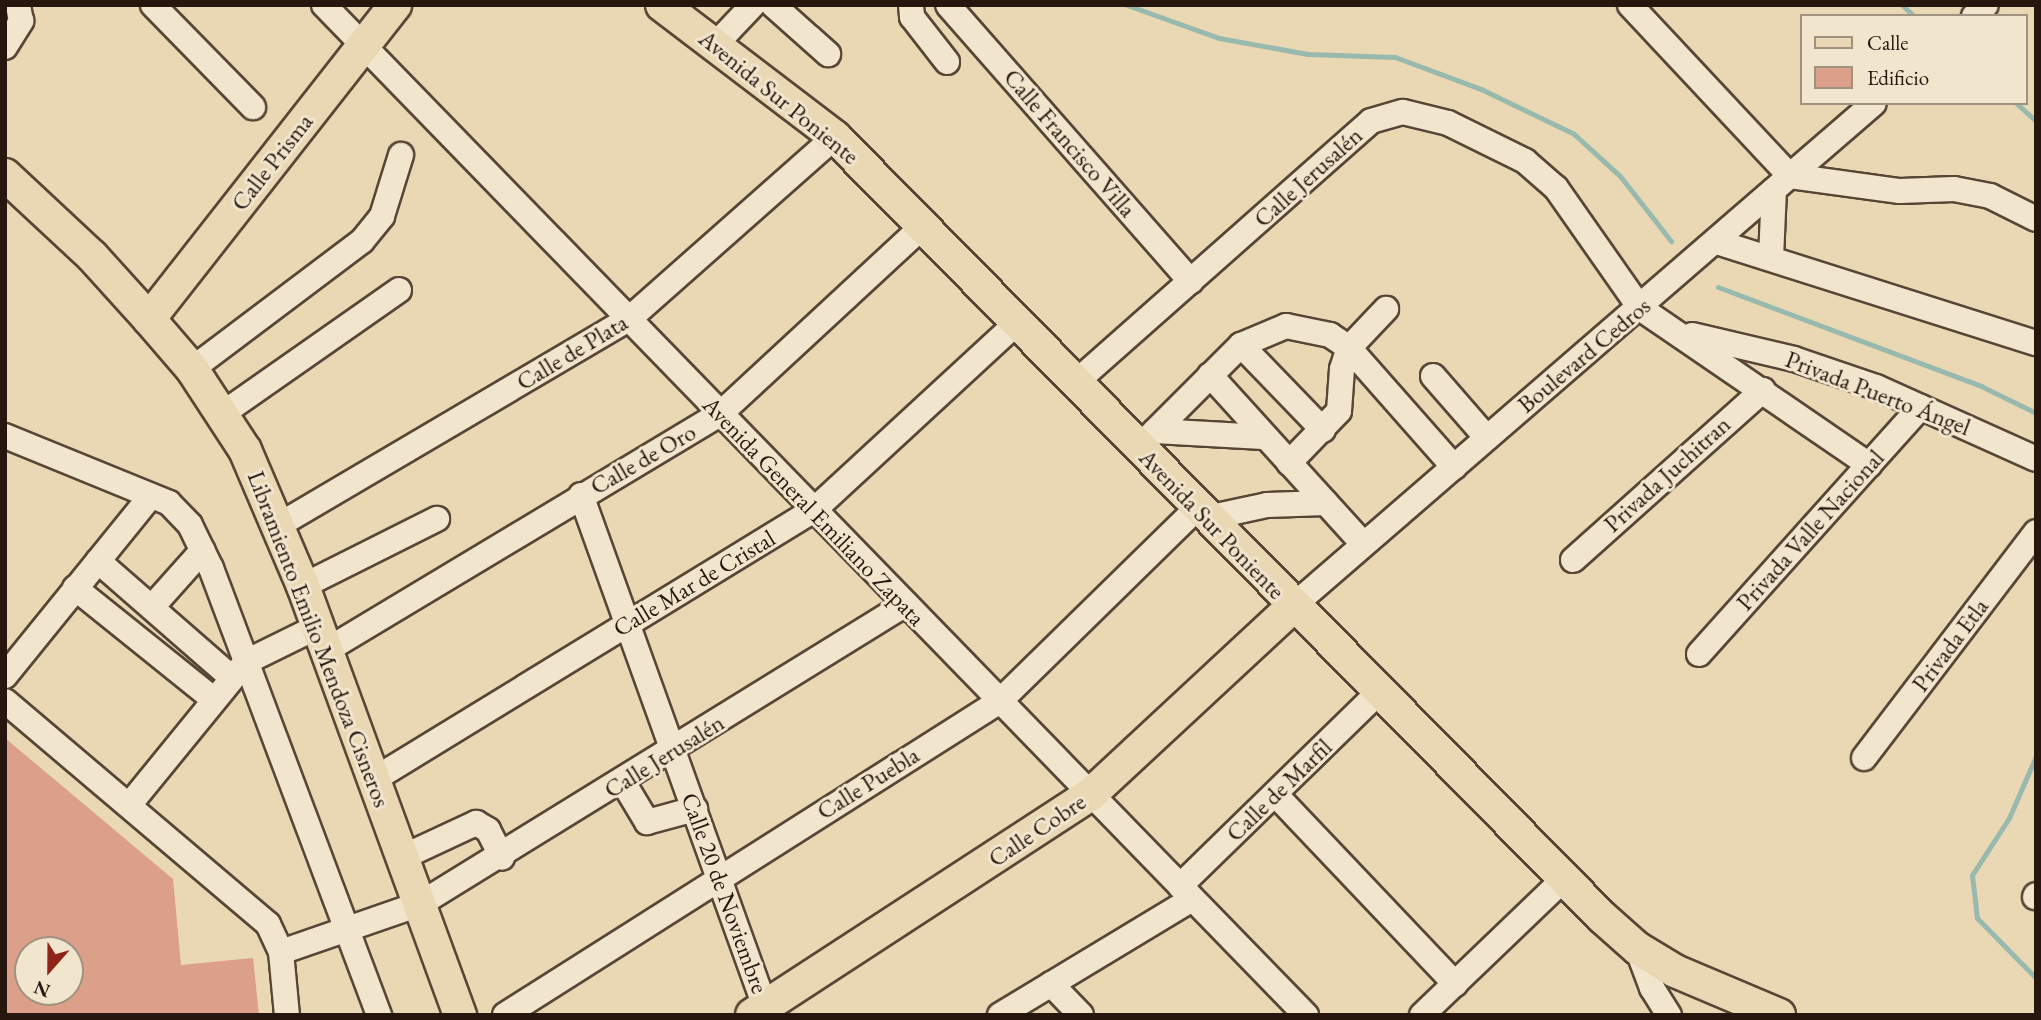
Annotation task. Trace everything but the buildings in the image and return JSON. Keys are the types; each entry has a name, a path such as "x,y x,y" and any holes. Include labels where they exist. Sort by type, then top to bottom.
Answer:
{"main road":[{"name":"Calle Prisma","path":"149,319 395,5"},
{"name":"Avenida Sur Poniente","path":"662,5 835,136 1018,321 1075,383 1147,440 1202,513 1563,880 1637,948 1721,995 1779,1015"},
{"name":"Libramiento Emilio Mendoza Cisneros","path":"5,175 92,256 192,369 257,473 303,586 460,1015"},
{"name":"Calle Cobre","path":"762,1012 1091,794 1293,606"}],"street":[{"path":"5,47 21,21 18,5"},
{"path":"153,5 253,107"},
{"name":"Avenida General Emiliano Zapata","path":"324,5 1306,1015"},
{"path":"715,45 753,5"},
{"path":"773,5 828,54"},
{"path":"911,5 912,17 947,62"},
{"name":"Calle Francisco Villa","path":"948,5 1191,282"},
{"path":"1630,5 1782,183 1889,190 1954,189 1990,196 2036,219"},
{"name":"Boulevard Cedros","path":"1293,606 1717,242 1872,105"},
{"name":"Calle Jerusalén","path":"1075,383 1371,121 1404,112 1448,123 1525,161 1556,188 1640,308"},
{"name":"Calle de Plata","path":"279,525 629,319 835,136"},
{"path":"192,369 362,241 382,216 401,155"},
{"path":"1772,258 1782,183"},
{"name":"Calle de Oro","path":"238,670 322,638 582,495 720,414 924,225"},
{"path":"1717,242 2036,342"},
{"path":"222,414 399,290"},
{"name":"Privada Puerto Ángel","path":"1640,308 1869,465"},
{"path":"1289,463 1322,430 1343,401 1342,369 1349,348 1387,309"},
{"name":"Calle Mar de Cristal","path":"373,780 814,510 1018,321"},
{"path":"1147,440 1241,345 1286,326 1330,335 1349,348 1454,467"},
{"name":"Privada Puerto Ángel","path":"1676,332 1794,359 1921,407 2036,459"},
{"path":"1241,345 1322,430"},
{"path":"1210,376 1363,544"},
{"path":"1433,376 1487,438"},
{"name":"Privada Juchitran","path":"1573,560 1763,390"},
{"name":"Privada Valle Nacional","path":"1699,654 1921,407"},
{"path":"5,436 151,496 185,518 203,550 238,670 379,1015"},
{"path":"1147,440 1263,436"},
{"name":"Calle 20 de Noviembre","path":"582,495 719,876 762,1012"},
{"path":"5,676 151,496"},
{"path":"1202,513 1267,505 1326,503"},
{"name":"Calle Puebla","path":"505,1015 719,876 1000,701 1202,513"},
{"path":"303,586 438,519"},
{"name":"Privada Etla","path":"1864,758 2036,532"},
{"path":"152,607 203,550"},
{"path":"98,561 152,607 238,670"},
{"path":"75,588 213,699"},
{"name":"Calle Jerusalén","path":"281,952 345,927 420,904 502,858 906,604"},
{"path":"130,804 238,670"},
{"name":"Calle de Marfil","path":"1000,1015 1051,984 1186,892 1275,794 1378,694"},
{"path":"5,701 130,804 268,924 281,952 287,1015"},
{"path":"624,782 647,822 695,809"},
{"path":"1275,794 1455,984"},
{"path":"404,857 476,823 488,830 502,858"},
{"path":"1423,1015 1563,880"},
{"path":"1637,948 1652,988 1669,1015"},
{"path":"1051,984 1081,1015"}],"waterway":[{"path":"1127,5 1219,38 1308,54 1395,57 1481,89 1574,134 1620,176 1671,241"},
{"path":"1902,5 1912,14"},
{"path":"2018,105 2036,121"},
{"path":"1718,287 1981,386 2036,413"},
{"path":"2036,756 2009,818 1972,875 1977,918 2036,978"}]}
